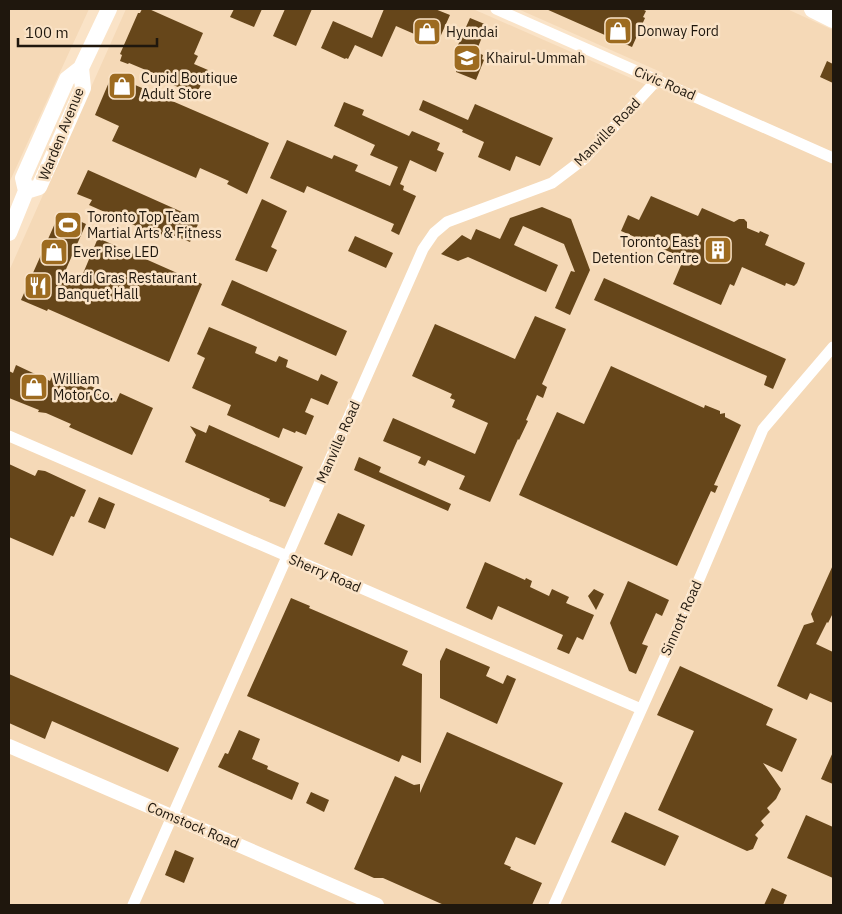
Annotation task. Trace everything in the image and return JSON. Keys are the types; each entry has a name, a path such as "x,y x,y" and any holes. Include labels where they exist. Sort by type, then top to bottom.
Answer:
{"main road":[{"name":"Warden Avenue","path":"9,233 26,191 39,187 69,122 83,88 81,68 109,9"},
{"path":"813,9 833,19"}],"street":[{"name":"Civic Road","path":"496,9 833,158"},
{"name":"Manville Road","path":"133,905 421,253 434,233 447,222 552,183 585,158 656,80"},
{"name":"Sinnott Road","path":"554,905 689,603 763,429 833,347"},
{"name":"Sherry Road","path":"9,436 640,709"},
{"name":"Comstock Road","path":"9,746 377,905"}],"shaded area":[{"path":"9,9 89,9 9,183"},
{"path":"126,9 473,9 658,90 663,73 518,9 787,9 833,30 833,905 9,905 9,271"}],"building":[{"path":"142,9 149,9 203,33 194,54 198,56 194,64 208,70 197,93 187,88 185,90 171,84 172,81 120,61 122,55 120,54 138,13"},
{"path":"234,9 262,9 254,27 230,17"},
{"path":"285,9 312,9 296,46 273,36"},
{"name":"Hyundai","path":"384,9 435,9 450,15 437,44 396,26 382,57 355,45 348,59 321,48 333,21 372,38"},
{"name":"Donway Ford","path":"546,9 642,9 646,11 643,17 645,18 632,47"},
{"path":"470,18 487,25 476,52 483,55 482,59 484,60 476,80 456,72 462,57 454,54"},
{"path":"827,61 833,64 833,83 820,77"},
{"path":"112,75 269,143 247,194 227,184 229,181 200,168 196,178 112,141 119,126 95,115"},
{"path":"423,100 468,120 475,104 553,138 540,166 516,156 510,171 478,157 484,142 419,110"},
{"path":"344,102 364,110 362,115 409,136 412,131 440,143 437,150 444,153 436,172 410,160 400,184 404,186 403,190 416,196 399,235 391,231 394,224 307,186 304,193 270,178 287,140 332,159 334,155 358,165 355,171 390,186 398,167 370,155 375,145 334,126"},
{"path":"88,170 200,220 190,242 163,231 161,237 89,205 92,200 77,194"},
{"name":"Toronto East Detention Centre","path":"651,196 698,216 702,208 734,222 744,219 747,222 747,228 769,235 765,245 805,263 797,283 794,286 786,283 785,286 742,267 734,286 730,284 721,305 673,284 684,258 621,231 628,215 639,220"},
{"path":"262,199 287,211 271,247 277,250 267,272 235,260"},
{"path":"542,207 571,219 590,270 570,315 555,308 571,271 575,272 564,244 523,226 514,245 558,265 546,292 468,257 458,261 441,254 462,235 471,240 476,229 500,239 510,218"},
{"path":"60,212 86,224 63,276 79,283 98,238 202,284 169,362 48,309 47,311 21,300"},
{"path":"355,236 393,253 386,268 348,251"},
{"path":"604,278 786,359 773,389 764,385 767,376 594,300"},
{"path":"232,280 347,331 336,356 221,305"},
{"path":"535,316 566,329 542,384 547,387 543,398 537,395 526,420 528,421 490,502 459,489 465,476 428,460 425,466 418,463 421,457 383,441 393,418 475,454 488,423 452,407 455,400 450,398 452,394 412,376 435,324 515,359"},
{"path":"209,327 257,347 255,353 276,362 279,356 288,360 286,367 318,381 321,374 338,382 328,405 311,398 305,412 314,416 306,435 283,428 279,438 227,415 231,405 192,388 205,358 197,354"},
{"path":"16,365 50,381 54,372 87,389 89,385 95,388 94,392 116,402 120,393 153,408 132,455 69,427 71,424 46,413 38,412 39,410 9,398 9,371 13,373"},
{"path":"611,366 704,408 705,405 720,411 720,414 725,413 725,417 741,425 714,485 718,486 715,493 711,491 677,566 519,495 557,412 584,424"},
{"path":"209,425 303,467 285,507 185,462 196,435 190,426 206,433"},
{"path":"359,457 381,467 379,472 451,504 448,511 354,470"},
{"path":"9,464 35,476 38,470 45,471 86,490 74,517 71,516 53,556 9,537"},
{"path":"99,497 115,504 105,529 88,522"},
{"path":"338,513 365,525 352,556 324,544"},
{"path":"485,562 525,580 526,578 532,581 530,587 549,596 552,589 569,597 566,603 594,615 583,640 577,637 569,654 557,649 563,635 498,606 492,620 466,608"},
{"path":"833,565 833,613 816,644 833,652 833,703 810,693 807,700 777,686 804,625 814,622 811,614"},
{"path":"628,581 669,600 662,616 656,613 642,644 648,646 636,674 629,671 610,623"},
{"path":"594,589 604,594 596,610 588,596"},
{"path":"291,598 310,606 309,608 408,651 402,665 422,674 421,763 402,755 399,762 247,696"},
{"path":"446,648 490,667 486,676 503,684 507,675 516,679 497,724 440,698 440,661"},
{"path":"680,666 773,709 766,725 797,739 782,772 763,763 781,789 776,799 767,808 770,812 761,821 764,825 755,835 758,838 753,849 747,851 658,810 694,731 657,715"},
{"path":"9,674 179,748 168,772 52,721 45,739 9,723"},
{"path":"239,730 260,739 252,759 268,766 267,769 299,783 292,800 218,767 225,753 228,754"},
{"path":"447,732 563,783 535,845 516,837 504,864 511,867 510,869 542,883 532,905 444,905 383,878 374,878 354,869 395,776 414,785 420,784 420,793"},
{"path":"833,752 833,784 821,779"},
{"path":"311,792 329,800 324,812 306,803"},
{"path":"625,812 679,836 665,866 611,842"},
{"path":"806,815 833,827 833,878 787,858"},
{"path":"175,850 194,858 184,883 165,875"},
{"path":"772,888 787,895 783,905 764,905"}],"place":[{"name":"Donway Ford","path":"618,31"},
{"name":"Hyundai","path":"427,32"},
{"name":"Khairul-Ummah","path":"467,58"},
{"name":"Cupid Boutique Adult Store","path":"122,86"},
{"name":"Toronto Top Team Martial Arts & Fitness","path":"68,225"},
{"name":"Toronto East Detention Centre","path":"718,250"},
{"name":"Ever Rise LED","path":"54,252"},
{"name":"Mardi Gras Restaurant Banquet Hall","path":"38,286"},
{"name":"William Motor Co.","path":"34,387"}]}
